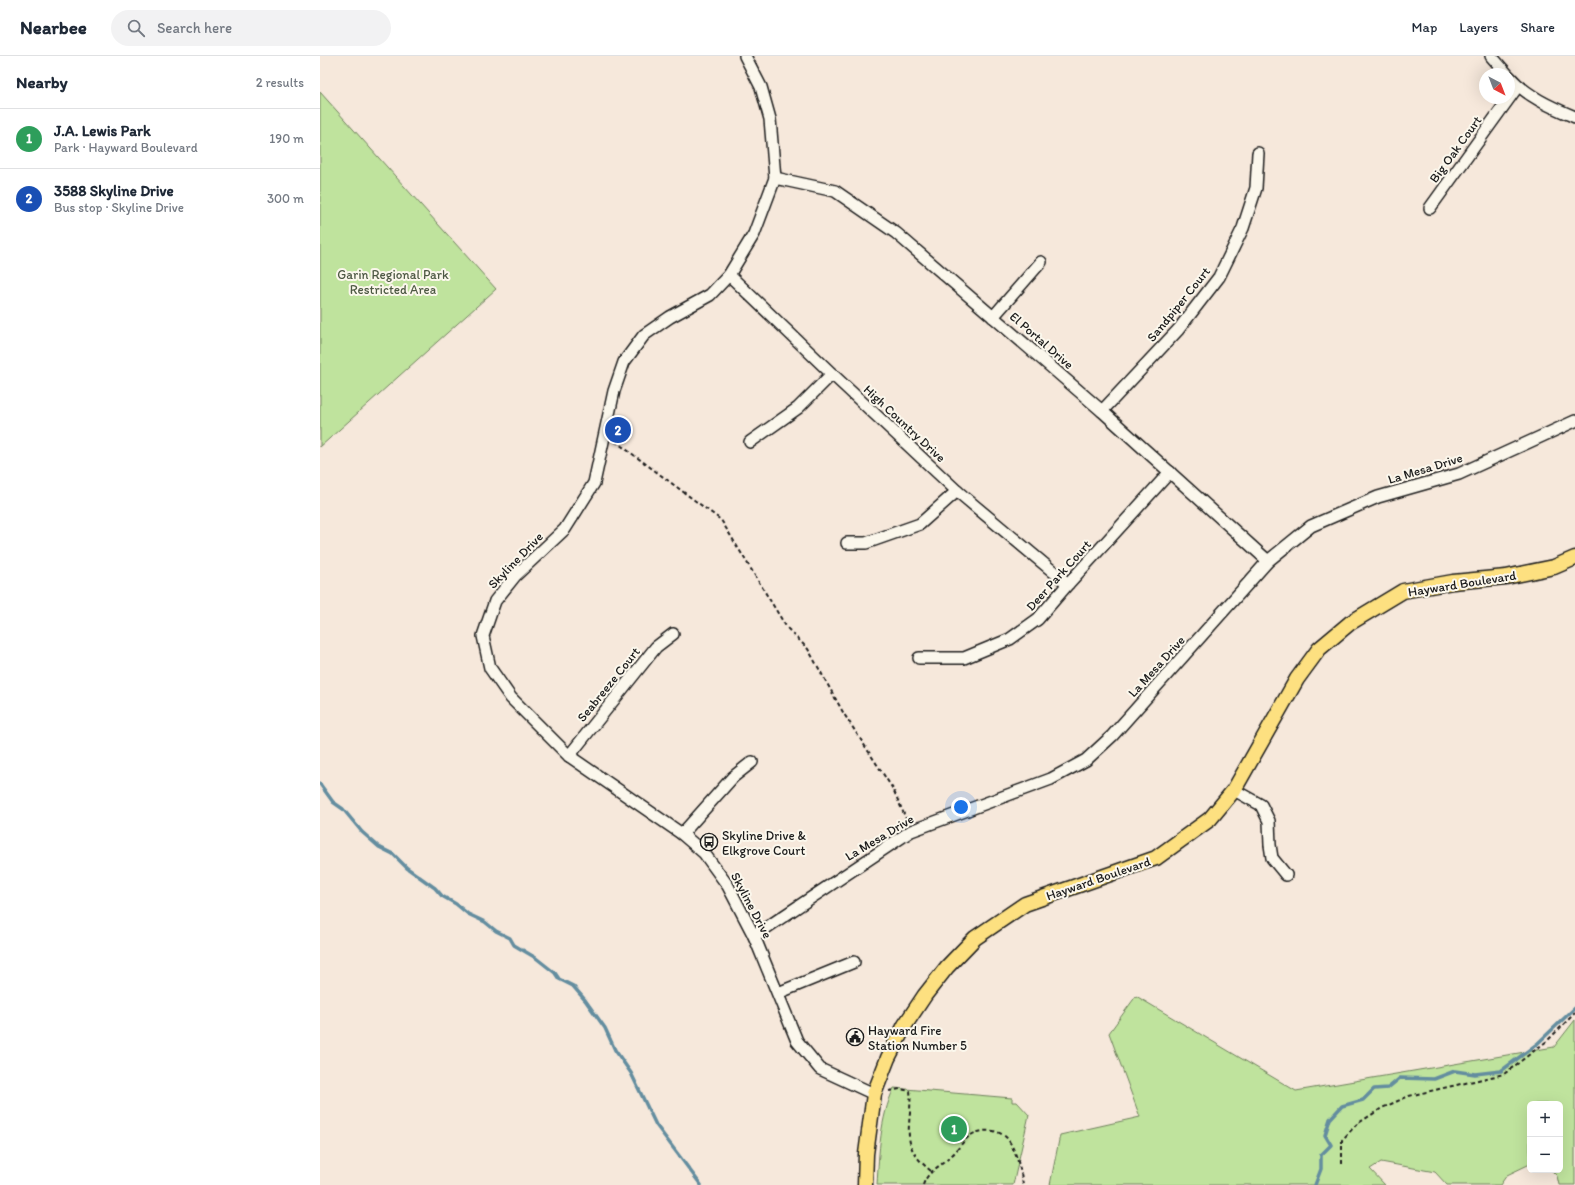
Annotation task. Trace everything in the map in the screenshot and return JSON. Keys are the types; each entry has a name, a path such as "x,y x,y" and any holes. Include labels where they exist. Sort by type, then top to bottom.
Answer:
{"main road":[{"name":"Hayward Boulevard","path":"865,1185 866,1154 874,1094 888,1058 905,1025 925,994 947,967 975,938 1025,904 1156,858 1210,819 1234,790 1297,679 1320,649 1350,623 1403,591 1453,582 1506,577 1554,567 1575,558"}],"street":[{"path":"1491,56 1502,68"},
{"name":"Skyline Drive","path":"747,57 761,87 770,119 775,178 754,234 729,275 710,295 670,317 644,335 624,362 614,391 594,483 565,529 515,576 495,601 483,636 490,668 511,698 569,756 682,834 704,853 728,886 754,936 798,1041 820,1069 874,1094"},
{"path":"1515,83 1549,106 1575,117"},
{"name":"Big Oak Court","path":"1430,208 1518,86"},
{"name":"Sandpiper Court","path":"1102,411 1178,330 1219,278 1244,228 1256,188 1258,153"},
{"name":"El Portal Drive","path":"775,178 835,191 896,233 1102,411 1268,561"},
{"path":"993,317 1041,262"},
{"name":"High Country Drive","path":"729,275 957,491 1068,584"},
{"path":"750,442 798,408 832,374"},
{"name":"La Mesa Drive","path":"754,936 911,831 1051,779 1086,760 1112,736 1268,561 1311,526 1378,497 1459,474 1575,421"},
{"name":"Deer Park Court","path":"919,658 964,658 1010,639 1038,619 1170,472"},
{"path":"847,543 866,543 920,524 957,491"},
{"name":"Seabreeze Court","path":"569,756 656,647 673,634"},
{"path":"682,834 733,777 752,762"},
{"path":"1234,790 1260,805 1269,821 1272,858 1286,875"},
{"path":"778,993 854,962"}],"path":[{"path":"605,434 721,520 786,628 808,649 844,714 893,789 911,831"},
{"path":"1342,1164 1342,1140 1357,1124 1382,1108 1408,1096 1504,1074 1547,1041 1575,1013"},
{"path":"874,1094 900,1089 910,1091 910,1146 920,1162 931,1171"},
{"path":"922,1185 931,1171 952,1156 964,1141 972,1134 985,1130 996,1132 1009,1140 1022,1174 1023,1185"}],"green space":[{"name":"Garin Regional Park Restricted Area","path":"320,92 496,289 320,447"},
{"path":"1136,996 1296,1091 1554,1047 1575,1020 1575,1185 1559,1185 1557,1176 1554,1173 1563,1173 1563,1101 1527,1101 1527,1165 1507,1175 1500,1185 1447,1185 1435,1172 1381,1162 1370,1169 1385,1185 1050,1185 1060,1135 1140,1117 1109,1033"},
{"path":"894,1088 1012,1098 1012,1102 1017,1102 1029,1115 1013,1185 877,1185 883,1123 889,1099"}],"waterway":[{"path":"320,784 333,802 343,809 362,832 379,847 393,854 407,868 435,888 442,896 456,904 468,914 485,922 496,931 510,938 514,945 536,958 555,973 559,979 573,986 605,1028 615,1050 631,1073 656,1125 701,1185"},
{"path":"1315,1185 1321,1169 1321,1155 1331,1145 1325,1135 1330,1119 1342,1106 1363,1100 1374,1089 1388,1088 1400,1078 1434,1079 1455,1071 1475,1074 1501,1071 1537,1044 1575,1008"}],"place":[{"name":"3588 Skyline Drive","path":"618,430"},
{"name":"Skyline Drive & Elkgrove Court","path":"709,842"},
{"name":"Hayward Fire Station Number 5","path":"855,1037"},
{"name":"J.A. Lewis Park","path":"954,1129"}]}
